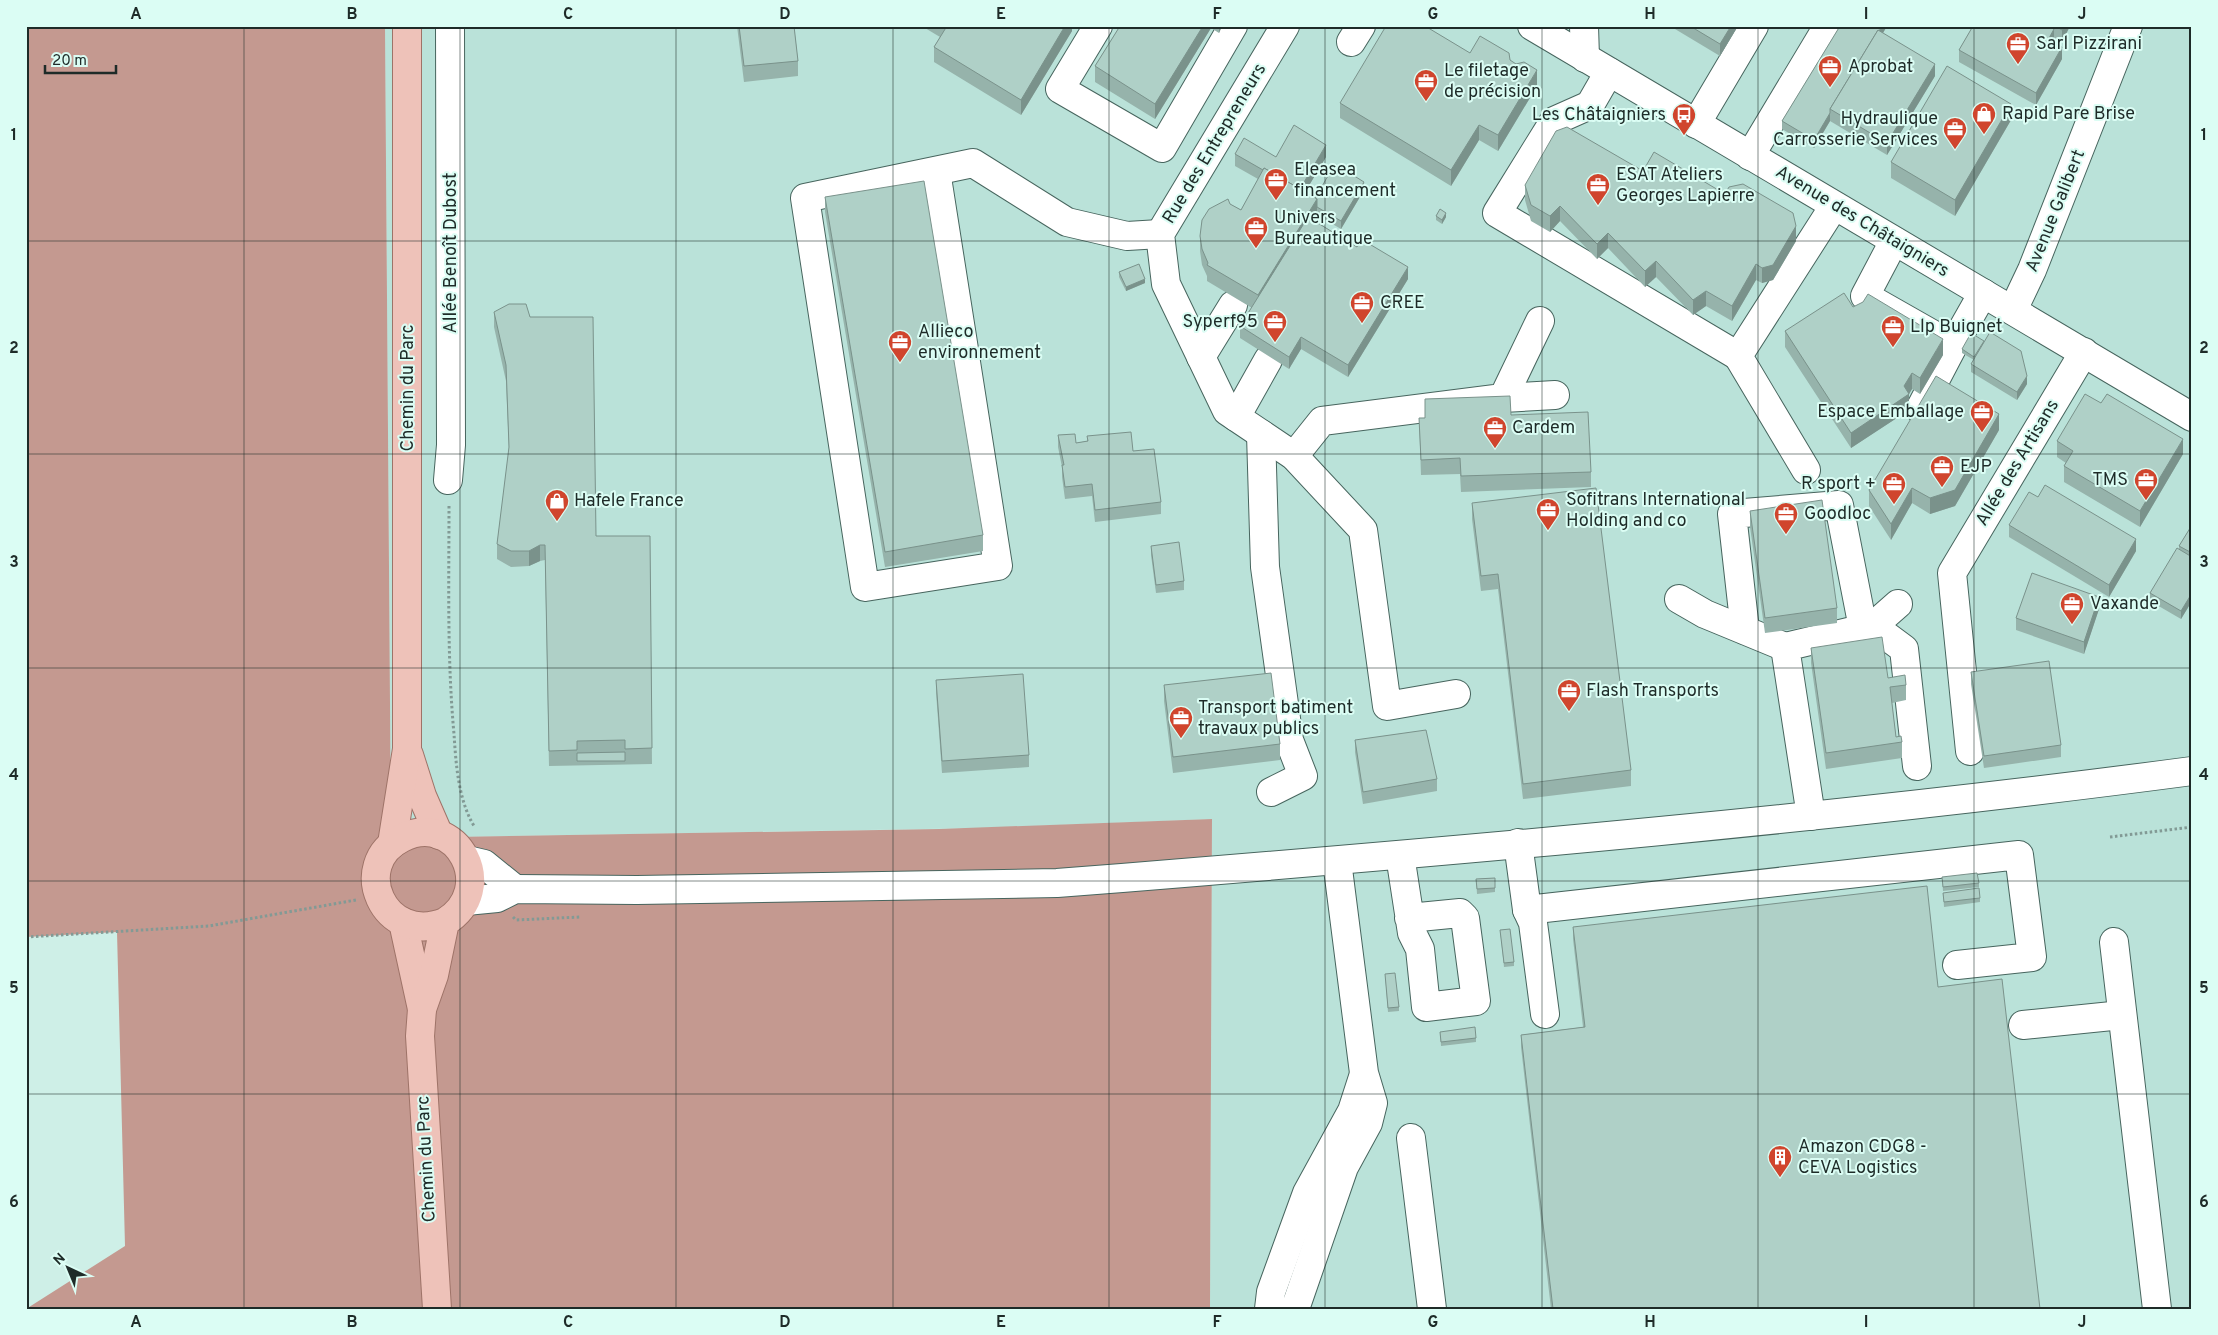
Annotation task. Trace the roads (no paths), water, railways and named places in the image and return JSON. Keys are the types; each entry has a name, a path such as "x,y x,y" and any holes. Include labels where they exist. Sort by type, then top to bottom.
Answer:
{"main road":[{"name":"Chemin du Parc","path":"407,749 408,26"},
{"path":"407,749 422,796 439,835"},
{"path":"392,844 407,749"},
{"path":"419,832 439,835 451,840 467,860 471,874 470,888 466,901 457,913 445,922 424,927 403,922 388,911 379,896 376,886 381,859 392,844 405,836 419,832"},
{"path":"403,922 422,1009"},
{"path":"422,1009 434,975 445,922"},
{"name":"Chemin du Parc","path":"422,1009 420,1036 437,1309"}],"street":[{"name":"Allée Benoît Dubost","path":"448,480 451,445 450,26"},
{"path":"1098,26 1060,89 1162,148 1233,26"},
{"name":"Rue des Entrepreneurs","path":"1285,26 1160,234 1166,284 1227,411 1294,456 1363,530 1387,706 1456,694"},
{"name":"Avenue des Châtaigniers","path":"1532,26 2192,417"},
{"path":"1584,26 1585,58"},
{"path":"1696,124 1754,26"},
{"path":"1750,156 1828,26"},
{"name":"Avenue Galibert","path":"2012,310 2032,270 2128,26"},
{"path":"1609,72 1590,105 1554,121 1497,213 1738,356 1806,470"},
{"path":"936,171 998,566 865,587 805,198 973,163 1067,222 1127,236 1160,234"},
{"path":"1738,356 1834,206"},
{"path":"1894,241 1865,296 1953,346"},
{"path":"1918,412 1983,293"},
{"path":"1201,357 1233,305"},
{"path":"1502,398 1540,321"},
{"name":"Allée des Artisans","path":"1970,751 1952,573 2084,352"},
{"path":"1236,416 1268,360"},
{"path":"1294,456 1322,421 1502,398 1555,395"},
{"path":"1261,434 1265,567 1289,740 1302,776 1271,792"},
{"path":"1744,630 1732,514 1839,504 1868,627 1904,650 1917,766"},
{"path":"1679,599 1705,614 1785,647 1868,627 1898,604"},
{"path":"1785,647 1811,816"},
{"path":"466,901 497,898 515,889 637,890 1057,883 1337,861 1518,843 1716,827 2192,771"},
{"path":"1518,843 1527,910 1533,923 1545,1014"},
{"path":"1527,910 2030,853 2032,957 1958,965"},
{"path":"1400,855 1409,918"},
{"path":"467,860 484,864 515,889"},
{"path":"1295,1309 1344,1167 1368,1123 1373,1103 1364,1073 1337,861"},
{"path":"2114,942 2157,1309"},
{"path":"2023,1026 2122,1015"},
{"path":"1268,1309 1271,1292 1307,1193 1352,1111 1364,1073"},
{"path":"1411,1138 1432,1309"}],"place":[{"name":"Sarl Pizzirani","path":"2018,65"},
{"name":"Aprobat","path":"1830,88"},
{"name":"Le filetage de précision","path":"1426,102"},
{"name":"Rapid Pare Brise","path":"1984,135"},
{"name":"Les Châtaigniers","path":"1684,136"},
{"name":"Hydraulique Carrosserie Services","path":"1955,150"},
{"name":"Eleasea financement","path":"1276,201"},
{"name":"ESAT Ateliers Georges Lapierre","path":"1598,206"},
{"name":"Univers Bureautique","path":"1256,249"},
{"name":"CREE","path":"1362,324"},
{"name":"Syperf95","path":"1275,343"},
{"name":"Llp Buignet","path":"1893,348"},
{"name":"Allieco environnement","path":"900,363"},
{"name":"Espace Emballage","path":"1982,433"},
{"name":"Cardem","path":"1495,449"},
{"name":"EJP","path":"1942,488"},
{"name":"TMS","path":"2146,501"},
{"name":"R sport +","path":"1894,505"},
{"name":"Hafele France","path":"557,522"},
{"name":"Sofitrans International Holding and co","path":"1548,531"},
{"name":"Goodloc","path":"1786,535"},
{"name":"Vaxande","path":"2072,625"},
{"name":"Flash Transports","path":"1569,712"},
{"name":"Transport batiment travaux publics","path":"1181,739"},
{"name":"Amazon CDG8 - CEVA Logistics","path":"1780,1178"}]}
